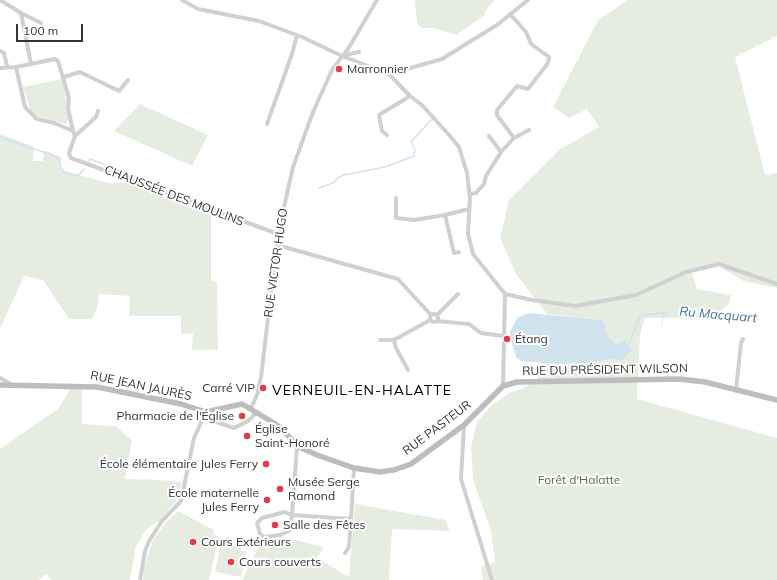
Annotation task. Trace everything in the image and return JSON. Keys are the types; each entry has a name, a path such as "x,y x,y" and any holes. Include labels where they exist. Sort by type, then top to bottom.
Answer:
{"street":[{"path":"0,0 41,23"},
{"path":"182,0 198,10 254,19 297,35 342,56 389,74 410,96 422,105 459,147 467,173 469,194 468,234 473,254 505,294 532,300 575,306 636,295 686,272 719,264 777,284"},
{"name":"RUE VICTOR HUGO","path":"251,408 257,395 261,377 278,234 294,167 313,112 332,70 377,0"},
{"path":"389,74 442,59 473,41 528,0"},
{"path":"21,13 31,64"},
{"path":"510,14 526,32 531,44 549,57 548,63 528,89 517,86 497,110 497,115 514,138"},
{"path":"267,124 292,54 297,35"},
{"path":"0,51 4,53 7,66"},
{"path":"342,56 359,52"},
{"path":"0,68 7,66 11,68 55,59 58,61 69,98 68,108 75,136 96,117 98,111"},
{"path":"16,67 25,106 31,114 38,119 54,123 73,131"},
{"path":"64,77 80,72 119,91 128,80"},
{"path":"387,135 382,131 379,116 410,96"},
{"path":"469,194 476,193 484,184 486,176 501,152 514,138 529,130"},
{"name":"CHAUSSÉE DES MOULINS","path":"75,136 69,152 71,158 278,234"},
{"path":"489,136 501,152"},
{"path":"396,198 396,218 414,220 469,209"},
{"path":"445,215 454,253 459,252"},
{"path":"277,245 398,279 431,315 437,315 458,294"},
{"path":"503,386 505,294"},
{"path":"430,320 431,315"},
{"path":"437,315 437,321"},
{"path":"380,340 394,340 430,320 434,322 469,324 481,333 504,336"},
{"path":"394,340 396,348 408,370"},
{"path":"736,390 741,343 743,340"},
{"path":"0,378 8,384"},
{"name":"RUE DU PRÉSIDENT WILSON","path":"503,386 517,382 679,378 705,382 777,400"},
{"name":"RUE JEAN JAURÈS","path":"0,385 97,386 181,404 205,415"},
{"name":"RUE PASTEUR","path":"251,408 286,432 298,446 329,460 354,468 380,472 402,468 422,457 464,425 503,386"},
{"path":"140,579 145,551 149,541 162,521 181,501 194,438 205,415 236,404 242,404 251,408"},
{"path":"205,415 234,428 248,421 257,412"},
{"path":"464,425 461,479 492,580"},
{"path":"298,446 292,515 289,531 280,535 264,537 260,534 257,523 262,518 285,512 292,515 351,520"},
{"path":"345,553 349,547 354,468"}],"green space":[{"path":"415,0 494,1 485,11 485,15 456,35 435,28 421,28 417,23"},
{"name":"Forêt d'Halatte","path":"628,0 777,0 777,36 735,57 765,175 777,173 777,288 743,281 714,263 692,273 697,289 731,295 729,304 713,318 645,318 640,334 637,399 777,438 777,580 483,580 481,567 495,562 491,531 473,480 471,447 477,422 491,406 507,394 538,380 537,373 544,363 591,363 611,359 621,361 616,345 608,336 603,320 547,314 516,274 500,238 509,200 559,150 599,127 587,109 569,118 553,107 598,20"},
{"path":"62,79 67,99 66,106 69,120 65,124 37,116 31,111 23,87"},
{"path":"140,104 208,135 192,166 114,131"},
{"path":"0,134 34,147 33,161 43,161 44,150 61,157 61,170 108,183 127,183 211,215 211,280 217,282 218,350 192,350 193,334 181,334 181,316 129,316 130,296 99,294 98,305 92,319 69,319 43,280 24,276 0,329"},
{"path":"82,387 82,424 115,426 132,440 125,479 182,482 176,501 159,522 156,522 145,531 136,546 130,580 51,580 46,574 39,580 0,580 0,449 59,408 70,389"},
{"path":"355,504 446,520 450,531 392,529 389,580 242,580 260,544 295,540 324,547 317,558 349,577"},
{"path":"178,511 214,530 213,535 219,536 209,580 143,580 144,567 153,540 167,521"},
{"name":"Cours couverts","path":"226,543 242,546 241,550 246,552 241,577 215,572 220,547 225,548"}],"water":[{"path":"677,310 664,315 661,330 663,314"},
{"path":"529,313 603,320 608,336 616,345 625,340 632,350 621,361 611,359 591,363 544,363 521,361 516,357 510,332 517,318"}],"waterway":[{"name":"Ru Macquart","path":"319,188 335,182 337,178 344,175 385,167 414,156 415,150 411,142 432,119"},
{"name":"Ru Macquart","path":"0,137 54,156 60,161 60,166 64,172 78,176 85,168"},
{"name":"Ru Macquart","path":"89,161 90,159 142,179"},
{"name":"Ru Macquart","path":"628,346 640,316 666,312"}],"place":[{"name":"Marronnier","path":"339,69"},
{"name":"Étang","path":"507,339"},
{"name":"Carré VIP","path":"263,388"},
{"name":"Pharmacie de l'Église","path":"242,416"},
{"name":"Église Saint-Honoré","path":"247,436"},
{"name":"École élémentaire Jules Ferry","path":"266,464"},
{"name":"Musée Serge Ramond","path":"280,489"},
{"name":"École maternelle Jules Ferry","path":"267,500"},
{"name":"Salle des Fêtes","path":"275,525"},
{"name":"Cours Extérieurs","path":"193,542"},
{"name":"Cours couverts","path":"231,562"}],"district":[{"name":"VERNEUIL-EN-HALATTE","path":"362,391"}]}
